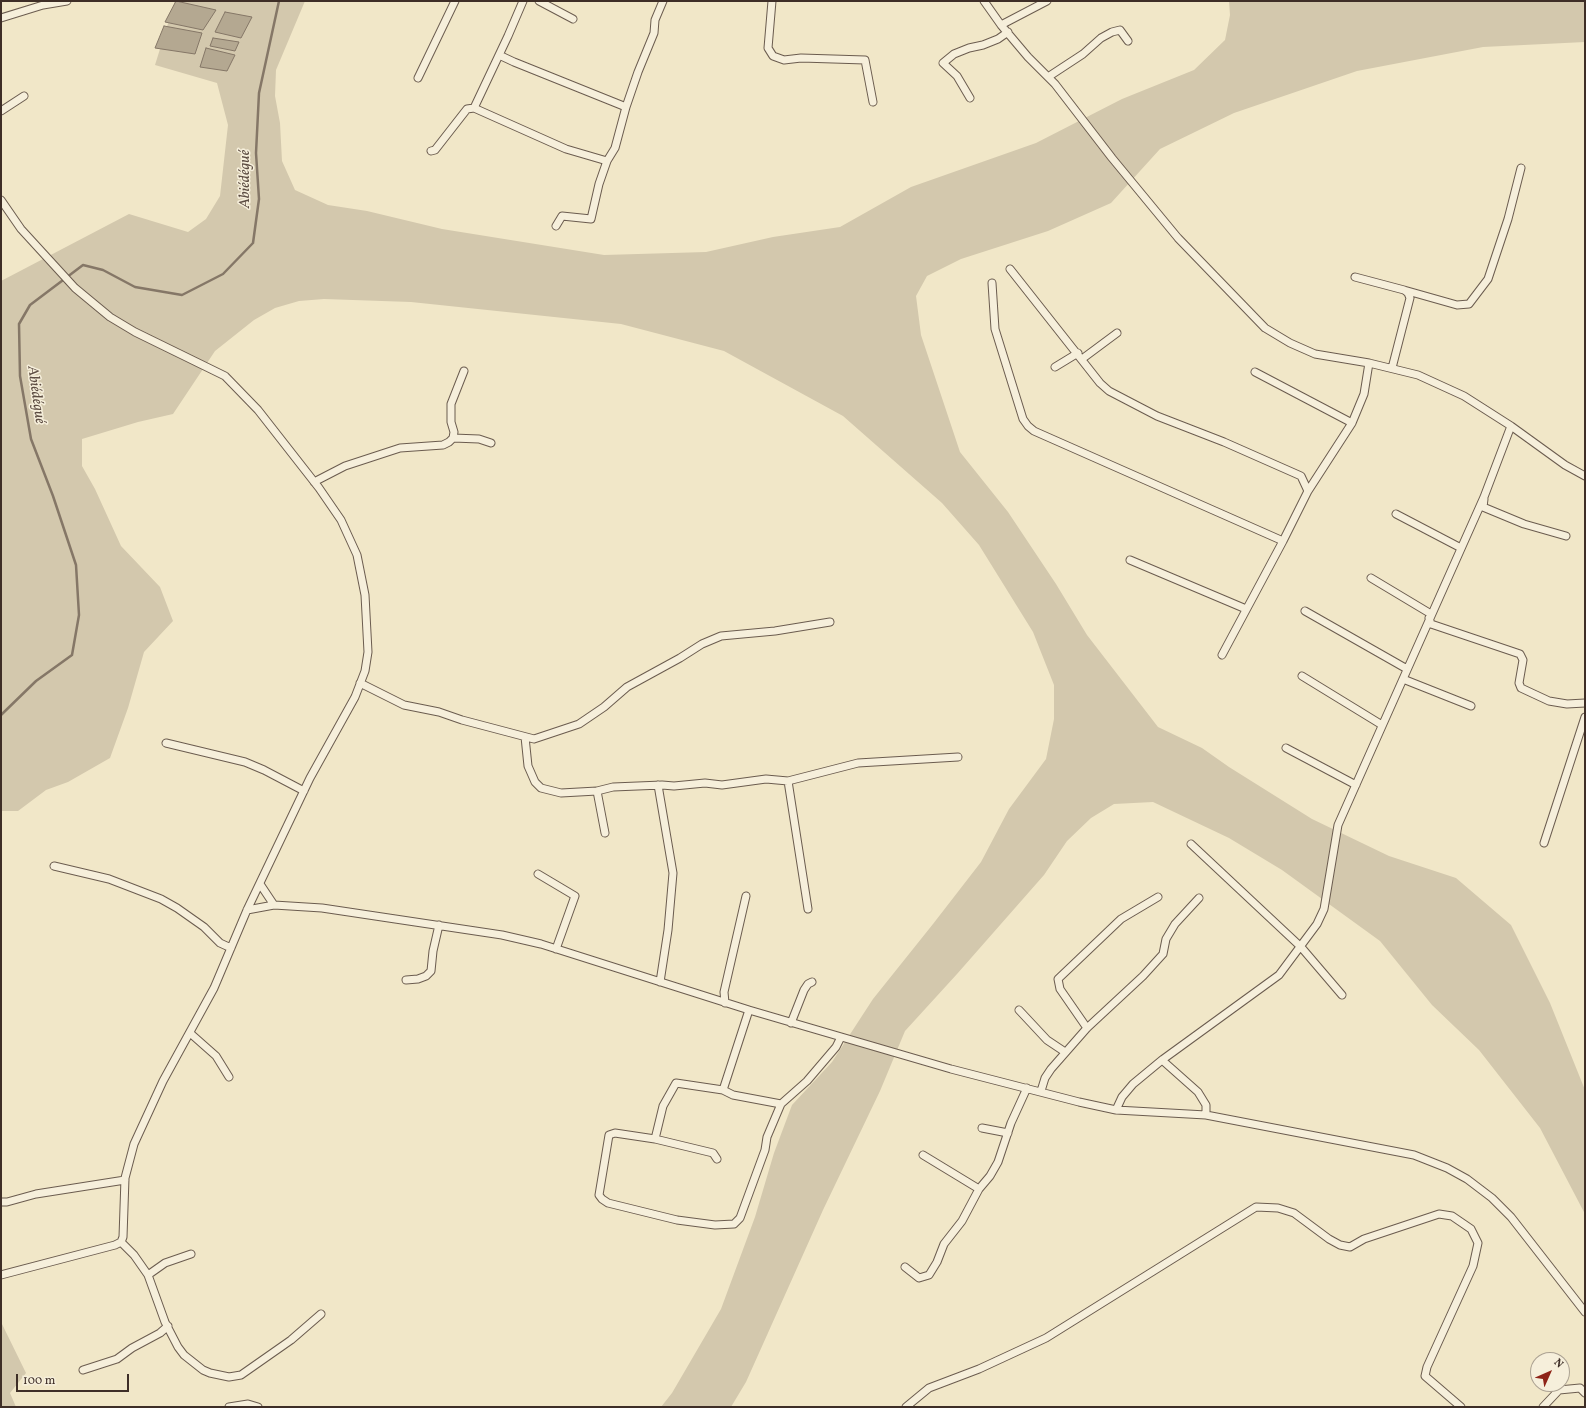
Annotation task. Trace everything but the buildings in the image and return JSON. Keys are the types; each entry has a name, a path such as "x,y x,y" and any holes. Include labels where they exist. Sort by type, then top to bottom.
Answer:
{"street":[{"path":"1,18 43,5 67,1"},
{"path":"418,78 454,1"},
{"path":"474,108 523,1"},
{"path":"539,1 573,19"},
{"path":"556,226 562,216 591,219 599,184 607,161 615,148 626,107 654,33 655,20 663,1"},
{"path":"772,1 768,48 773,56 784,60 800,58 845,58 865,60 873,102"},
{"path":"984,1 1001,25 1028,57 1055,84 1112,158 1178,238 1265,328 1290,344 1315,354 1369,363 1418,375 1464,396 1511,426 1565,465 1585,476"},
{"path":"1001,25 1047,1"},
{"path":"1048,77 1083,54 1101,38 1112,32 1120,30 1128,41"},
{"path":"970,98 957,76 943,63 954,54 993,41 1008,32"},
{"path":"499,55 626,107"},
{"path":"1,111 24,96"},
{"path":"431,151 438,146 467,109 474,108 566,149 607,161"},
{"path":"1355,277 1457,306 1469,304 1488,279 1508,219 1521,168"},
{"path":"1,200 21,229 75,288 110,317 135,332 225,376 258,410 314,482 341,520 357,555 365,595 367,645 365,671 355,697 304,790 247,910 214,988 149,1108 134,1144 125,1180 123,1237 121,1242 108,1247 1,1275"},
{"path":"1010,269 1078,353 1100,383 1109,391 1157,416 1224,442 1301,476 1308,491"},
{"path":"992,283 995,329 1023,419 1028,426 1056,441 1283,541"},
{"path":"1392,368 1410,298 1408,293 1404,290"},
{"path":"1082,359 1117,333"},
{"path":"1055,367 1078,353"},
{"path":"1222,655 1308,491 1352,423 1364,394 1369,363"},
{"path":"454,438 451,404 464,371"},
{"path":"1256,372 1352,423"},
{"path":"1116,1110 1122,1097 1133,1084 1162,1060 1279,975 1317,924 1324,909 1338,824 1484,497 1511,426"},
{"path":"314,482 345,466 400,448 444,444 454,438 479,438 491,442"},
{"path":"1484,497 1483,507 1524,524 1566,536"},
{"path":"1396,514 1461,548"},
{"path":"1130,560 1246,609"},
{"path":"1371,578 1430,616"},
{"path":"1305,611 1407,669"},
{"path":"1430,616 1431,624 1520,654 1523,660 1519,684 1521,688 1549,701 1567,704 1585,703"},
{"path":"360,682 404,705 439,712 462,720 534,739 579,724 604,707 627,687 680,658 702,644 721,636 775,631 830,622"},
{"path":"1302,676 1382,726"},
{"path":"1403,679 1471,706"},
{"path":"1544,843 1585,718"},
{"path":"525,737 528,766 535,782 541,788 561,793 597,791 613,787 658,785 674,786 704,783 722,785 766,779 788,781 858,763 958,757"},
{"path":"166,743 245,762 304,790"},
{"path":"1286,748 1356,785"},
{"path":"788,781 808,909"},
{"path":"658,785 673,873 668,930 660,982"},
{"path":"597,791 605,833"},
{"path":"1191,844 1301,947 1342,995"},
{"path":"54,866 109,879 161,899 204,927 220,943 231,948"},
{"path":"538,874 575,896 556,949"},
{"path":"260,884 274,905"},
{"path":"725,1002 724,992 746,896"},
{"path":"1086,1028 1060,989 1058,979 1121,919 1158,896"},
{"path":"1041,1092 1046,1078 1065,1052 1086,1028 1143,976 1163,954 1166,939 1175,924 1199,898"},
{"path":"247,910 274,905 322,908 502,935 556,949 791,1023 951,1069 1041,1092 1116,1110 1206,1114 1414,1155 1447,1168 1467,1179 1492,1198 1511,1217 1585,1312"},
{"path":"406,980 418,979 426,976 431,971 433,951 439,925"},
{"path":"791,1023 804,990 808,984 812,982"},
{"path":"723,1090 749,1010"},
{"path":"1020,1010 1047,1040 1065,1052"},
{"path":"190,1032 216,1056 229,1077"},
{"path":"717,1159 713,1153 654,1139 637,1138 615,1133 609,1135 599,1194 602,1199 608,1203 677,1220 715,1225 734,1224 740,1218 765,1150 767,1137 781,1104 807,1081 836,1047 841,1037"},
{"path":"1162,1060 1198,1092 1206,1105 1206,1114"},
{"path":"654,1139 663,1106 676,1083 723,1090 733,1095 781,1104"},
{"path":"906,1267 919,1278 929,1275 937,1262 944,1244 962,1221 979,1190 990,1176 998,1162 1027,1088"},
{"path":"982,1128 1008,1134"},
{"path":"923,1155 979,1190"},
{"path":"1,1202 36,1194 125,1180"},
{"path":"906,1407 929,1388 979,1369 1046,1338 1256,1207 1278,1208 1294,1213 1340,1245 1350,1247 1364,1239 1439,1214 1452,1216 1471,1229 1478,1243 1473,1266 1427,1367 1425,1376 1461,1407"},
{"path":"121,1242 134,1254 148,1275 168,1326 184,1355 203,1370 230,1377 241,1375 292,1340 321,1314"},
{"path":"148,1275 165,1263 191,1254"},
{"path":"83,1370 117,1359 132,1348 160,1333 168,1326"},
{"path":"1543,1407 1559,1390 1580,1388 1585,1393"},
{"path":"229,1407 248,1404 258,1407"}],"shaded area":[{"path":"175,1 305,1 276,70 275,96 280,123 282,161 295,190 328,205 367,211 442,229 604,255 706,252 773,237 840,227 911,187 1036,143 1122,99 1194,70 1225,40 1230,15 1229,1 1585,1 1585,42 1483,47 1357,71 1234,113 1160,149 1111,203 1048,231 961,259 927,276 916,296 921,335 960,452 1008,512 1056,584 1087,635 1158,727 1202,748 1229,767 1312,819 1389,856 1456,878 1511,925 1550,1003 1585,1090 1585,1214 1540,1128 1479,1050 1432,1005 1380,941 1282,870 1229,838 1153,802 1114,804 1091,818 1067,841 1044,875 905,1031 880,1091 823,1210 746,1382 731,1407 661,1407 672,1393 721,1309 755,1217 774,1153 792,1105 832,1062 873,999 981,862 1009,809 1046,759 1054,719 1054,685 1033,632 979,545 942,503 843,416 724,351 621,324 411,302 324,299 299,301 275,308 254,320 215,351 173,414 138,422 82,439 82,466 95,489 121,546 160,587 173,621 144,652 128,708 110,758 68,782 46,790 18,811 1,811 1,281 129,214 188,232 206,219 220,196 228,125 217,83 155,65"},
{"path":"176,1 216,10 203,30 165,22"},
{"path":"225,12 252,17 241,38 215,32"},
{"path":"164,26 202,33 195,54 155,48"},
{"path":"213,38 239,42 235,51 210,46"},
{"path":"206,48 235,55 227,71 200,67"},
{"path":"1,1322 26,1373 10,1393 16,1407 1,1407"}],"waterway":[{"name":"Abiédégué","path":"1,715 36,681 72,655 79,615 76,565 53,496 31,439 20,376 19,324 30,305 83,265 103,270 135,287 182,295 223,274 253,243 259,199 256,153 259,93 279,1"}]}
